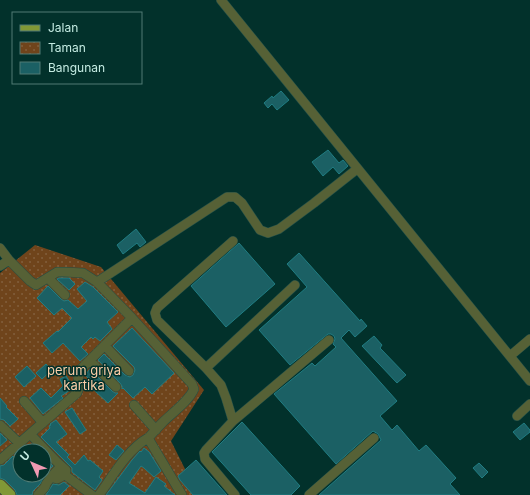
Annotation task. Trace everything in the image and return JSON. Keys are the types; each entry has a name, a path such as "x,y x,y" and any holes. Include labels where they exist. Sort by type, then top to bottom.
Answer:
{"street":[{"path":"221,0 530,382"},
{"path":"97,282 227,197 235,198 242,203 260,230 268,233 279,229 357,169"},
{"path":"233,240 158,308 155,313 157,320 206,368 221,385 233,420"},
{"path":"0,248 9,260 34,284 39,284 57,272 83,273 97,282 192,384 194,390 148,438 131,452 98,495 65,475"},
{"path":"0,266 9,260"},
{"path":"48,278 65,295"},
{"path":"206,368 296,285"},
{"path":"0,425 19,443 77,393 79,388 78,375 80,370 132,318"},
{"path":"510,356 530,339"},
{"path":"235,495 205,459 204,453 233,420 329,340"},
{"path":"105,346 129,371"},
{"path":"90,361 116,387"},
{"path":"24,401 43,423"},
{"path":"517,416 530,404"},
{"path":"134,405 156,430"},
{"path":"30,434 66,470 65,475"},
{"path":"148,438 182,495"},
{"path":"309,495 374,438"},
{"path":"0,460 12,449"},
{"path":"52,476 61,466"},
{"path":"52,477 57,479 65,475"},
{"path":"38,495 47,483"}],"green space":[{"name":"perum griya kartika","path":"35,245 101,267 204,390 171,441 198,495 0,495 0,273"}],"building":[{"path":"281,91 289,100 277,110 272,104 268,108 264,103"},
{"path":"328,150 339,163 343,160 348,166 339,174 333,167 323,176 312,162"},
{"path":"136,229 146,242 140,247 137,243 123,254 117,245"},
{"path":"239,243 275,284 226,327 191,286"},
{"path":"299,253 360,321 361,319 367,326 355,337 349,330 341,338 397,401 380,416 392,430 397,425 419,451 426,445 456,478 450,484 460,495 319,495 381,440 378,434 373,431 336,464 274,394 312,363 315,366 336,347 333,344 335,339 334,336 328,334 290,365 259,330 307,287 287,264"},
{"path":"69,278 75,284 69,290 57,279"},
{"path":"85,282 93,287 118,312 107,322 112,329 100,341 95,337 93,339 91,337 81,347 88,354 80,361 63,343 52,353 43,343 57,331 58,332 72,318 62,308 54,315 37,298 48,286 61,299 64,301 68,300 78,309 87,301 77,289"},
{"path":"132,328 174,373 152,394 145,387 133,398 123,388 122,389 120,383 98,360 104,354 125,375 130,377 133,375 135,370 134,367 113,346"},
{"path":"374,336 382,345 380,348 406,375 397,383 362,346"},
{"path":"46,364 52,370 42,379 36,373"},
{"path":"27,366 36,376 24,387 15,377"},
{"path":"90,369 112,391 118,393 108,403 94,390 97,387 85,375"},
{"path":"66,376 73,387 72,389 61,396 63,398 43,414 30,398 41,388 51,398 63,386 60,379"},
{"path":"0,398 7,406 6,407 18,419 10,426 4,420 0,419"},
{"path":"72,408 86,430 80,434 65,412"},
{"path":"56,420 67,434 56,442 69,455 67,457 75,465 84,455 88,461 90,460 103,471 99,477 102,480 95,490 72,472 72,468 52,448 52,443 47,443 41,437 50,428 50,424"},
{"path":"242,422 300,486 291,495 251,495 212,452"},
{"path":"524,423 530,432 520,440 513,432"},
{"path":"0,433 7,440 0,446"},
{"path":"117,445 124,451 116,460 109,455"},
{"path":"144,448 149,452 161,471 154,477 141,466 129,483 145,493 156,477 166,484 164,486 175,495 106,495 132,460"},
{"path":"12,457 12,483 41,483 33,491 32,495 17,495 15,490 5,480 0,478 0,466 4,465"},
{"path":"196,460 227,495 193,495 178,476"},
{"path":"479,463 488,472 482,478 473,468"},
{"path":"64,482 69,486 60,495 46,495 53,484 59,485"}]}
